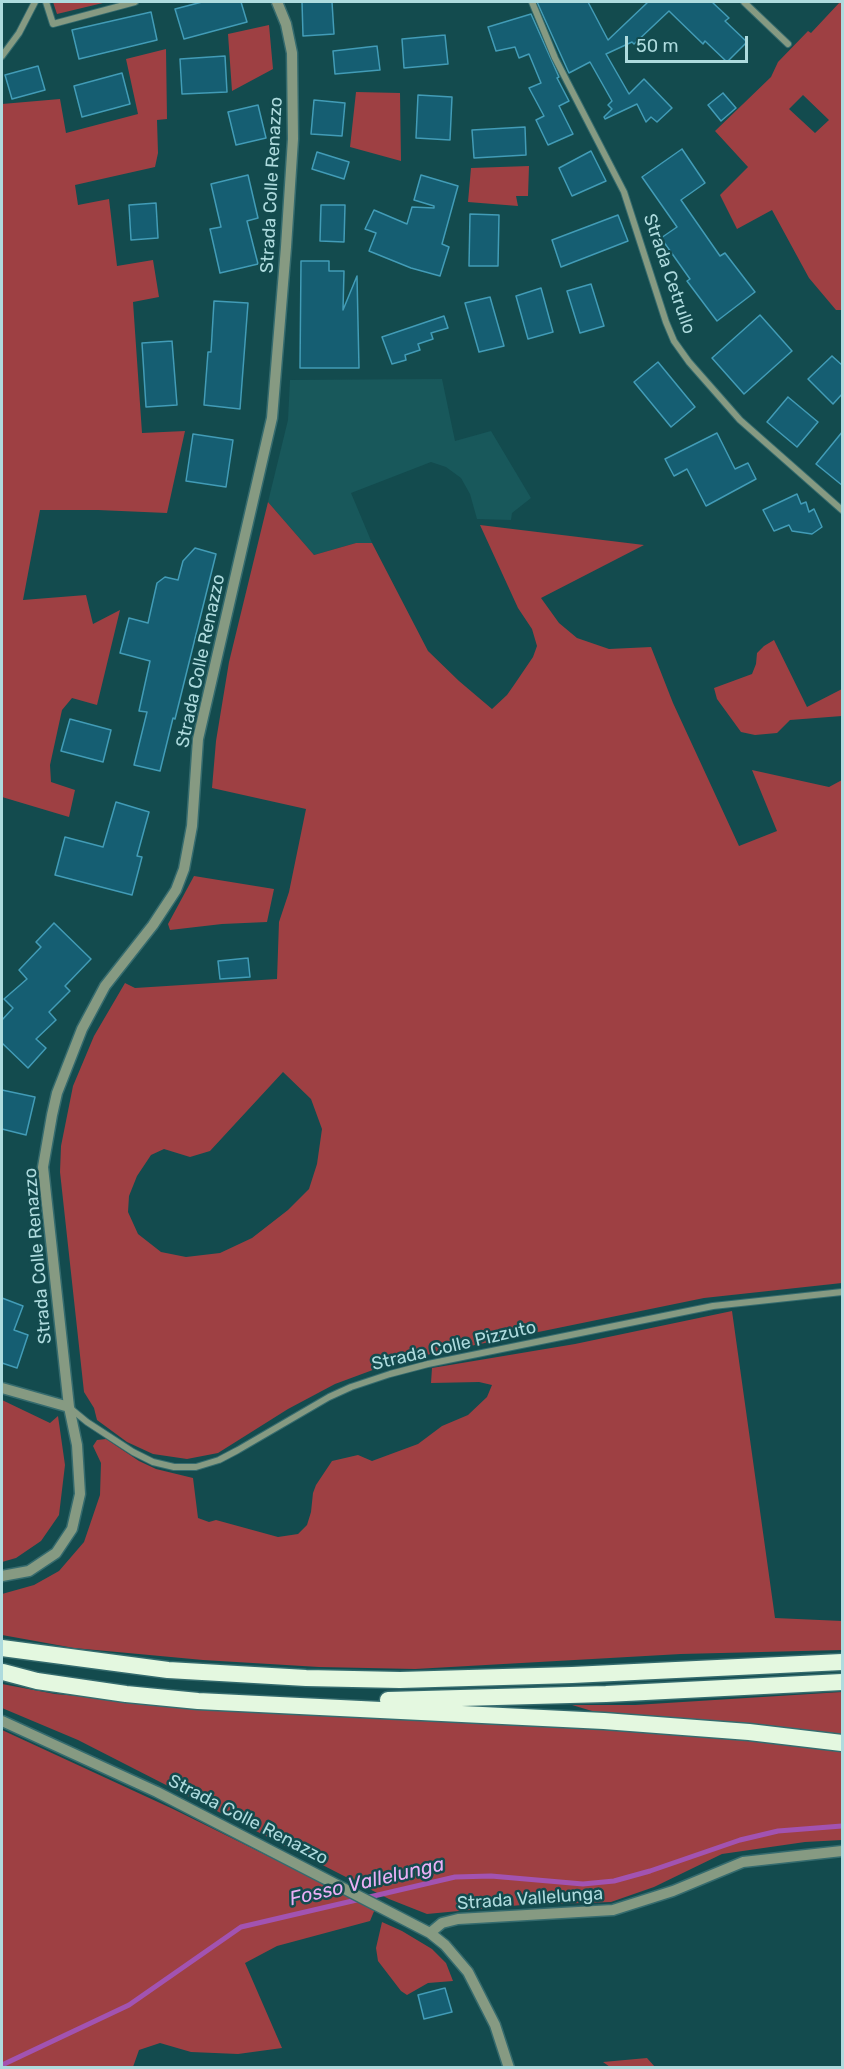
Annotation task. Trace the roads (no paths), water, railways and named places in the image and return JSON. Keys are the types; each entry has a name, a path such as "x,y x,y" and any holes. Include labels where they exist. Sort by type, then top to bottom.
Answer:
{"highway":[{"path":"4,1648 180,1671 306,1678 400,1680 572,1675 843,1662"},
{"path":"2,1672 38,1673 126,1686 199,1692 389,1700 583,1695 843,1682"},
{"path":"2,1672 38,1682 198,1701 604,1721 749,1732 843,1743"}],"street":[{"path":"2,56 19,33 35,2"},
{"path":"46,2 53,24 135,2"},
{"name":"Strada Colle Renazzo","path":"2,1576 29,1570 56,1552 72,1529 80,1494 77,1445 69,1407 43,1167 57,1093 82,1029 105,986 153,925 176,890 184,869 190,837 198,739 272,418 293,149 292,53 286,24 277,2"},
{"name":"Strada Cetrullo","path":"532,2 555,58 624,192 674,341 689,362 740,420 843,510"},
{"path":"744,2 788,44"},
{"name":"Strada Colle Pizzuto","path":"69,1407 87,1422 133,1452 174,1467 196,1467 219,1460 329,1397 390,1374 428,1364 713,1306 843,1292"},
{"path":"2,1388 69,1407"},
{"name":"Strada Colle Renazzo","path":"2,1721 157,1792 430,1933 445,1945 468,1972 495,2025 509,2067"},
{"name":"Strada Vallelunga","path":"430,1933 442,1923 458,1919 613,1910 673,1891 743,1862 843,1851"}],"waterway":[{"name":"Fosso Vallelunga","path":"2,2065 129,2005 241,1927 455,1877 491,1876 583,1884 614,1881 740,1840 778,1831 842,1826"}]}
